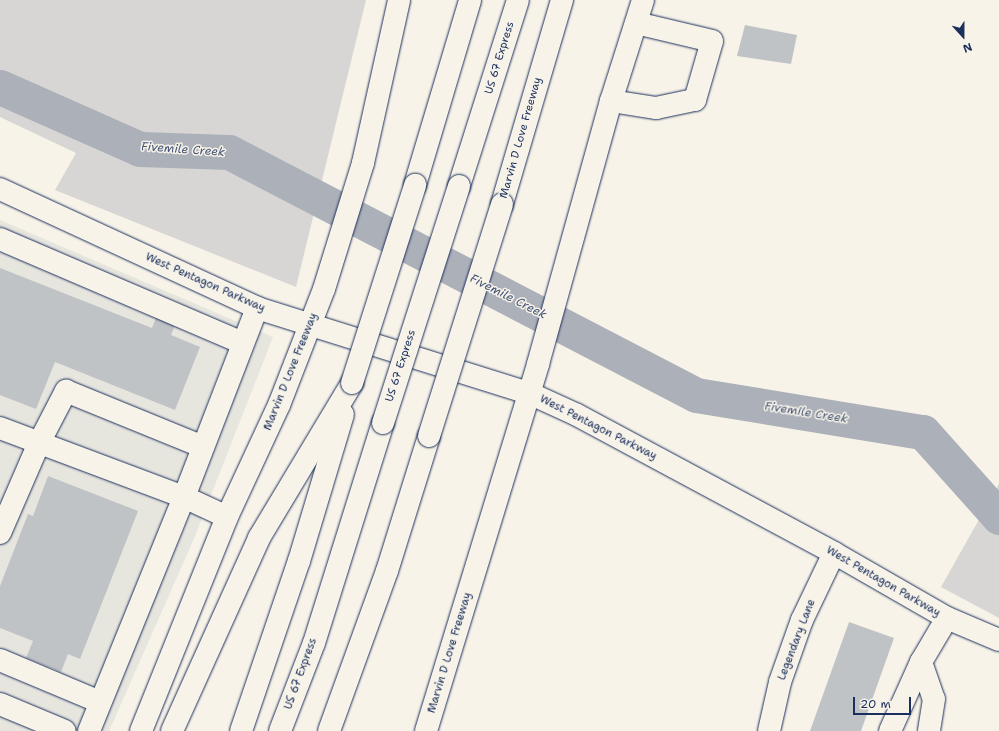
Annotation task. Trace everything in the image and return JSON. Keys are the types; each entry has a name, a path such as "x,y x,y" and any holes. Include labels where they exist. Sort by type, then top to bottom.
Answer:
{"main road":[{"name":"Marvin D Love Freeway","path":"141,731 227,517 279,405 324,289 362,163 399,0"},
{"path":"241,731 299,561 352,383 415,185 470,0"},
{"name":"US 67 Express","path":"280,731 314,643 518,0"},
{"name":"Marvin D Love Freeway","path":"329,730 387,571 502,204 562,0"},
{"name":"Marvin D Love Freeway","path":"426,731 538,364 611,101 643,0"},
{"path":"611,101 656,108 695,100 712,41 636,22"},
{"name":"West Pentagon Parkway","path":"0,189 257,308 529,393 577,415 834,553 947,618 999,640"},
{"path":"0,239 243,343"},
{"path":"89,731 184,497 257,308"},
{"path":"172,731 259,538 352,383"},
{"path":"0,533 39,442 66,391 203,447"},
{"path":"0,428 184,497 227,517"},
{"name":"Legendary Lane","path":"769,731 780,682 802,620 834,553"},
{"path":"890,731 921,662 947,618"},
{"path":"0,660 100,702"},
{"path":"921,662 934,699 929,731"},
{"path":"0,704 65,731"}],"shaded area":[{"path":"0,0 366,0 296,287 55,190 76,153 0,117"},
{"path":"0,220 273,337 193,541 109,731 0,731"},
{"path":"999,484 999,618 941,587"}],"building":[{"path":"745,25 797,35 791,64 737,56"},
{"path":"0,268 152,328 157,315 176,323 171,335 200,347 175,410 55,362 36,409 0,395"},
{"path":"48,476 138,511 80,659 68,654 61,672 26,658 33,641 0,628 0,586 28,514 33,516"},
{"path":"849,622 894,638 861,731 810,731"}],"waterway":[{"name":"Fivemile Creek","path":"0,87 140,149 229,152 696,395 923,432 999,517"}]}
